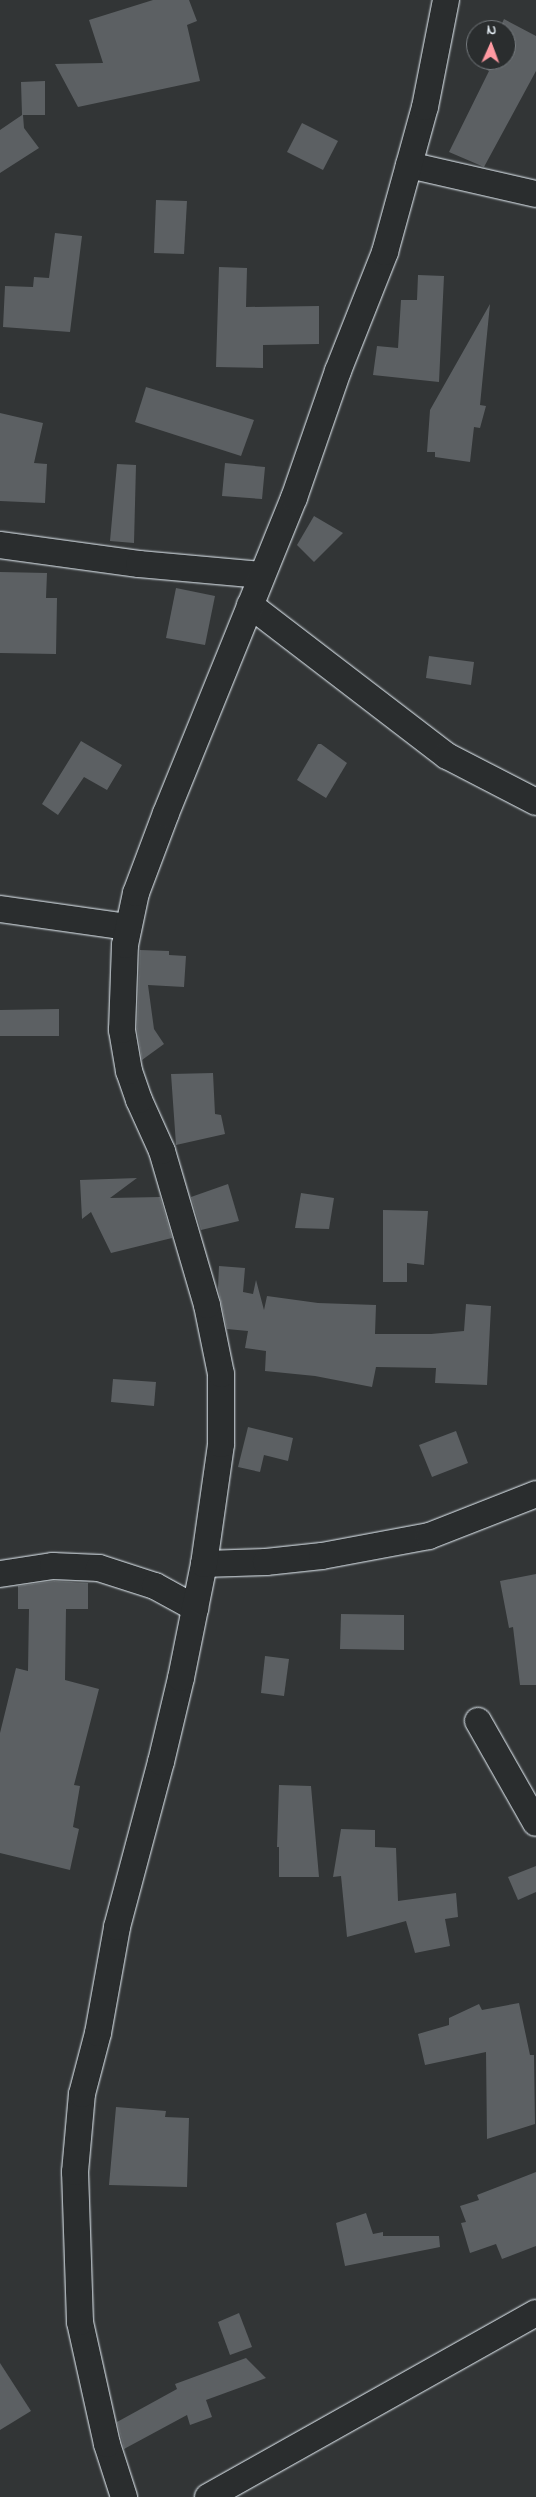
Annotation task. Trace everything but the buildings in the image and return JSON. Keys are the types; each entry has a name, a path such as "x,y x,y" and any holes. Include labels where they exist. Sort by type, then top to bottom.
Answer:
{"street":[{"path":"124,2497 107,2444 80,2322 75,2172 82,2094 98,2033 117,1927 161,1762 195,1608 204,1564 221,1444 220,1374 207,1305 162,1151 139,1100 129,1071 122,1030 124,945 136,893 166,813 294,498 338,371 385,252 425,107 446,0"},
{"path":"409,165 536,194"},
{"path":"0,545 139,564 262,576"},
{"path":"250,604 448,756 536,802"},
{"path":"0,909 128,927"},
{"path":"204,1564 266,1562 322,1556 429,1536 536,1494"},
{"path":"0,1574 54,1566 99,1568 155,1586 195,1608"},
{"path":"478,1721 536,1823"},
{"path":"208,2497 536,2313"}]}
